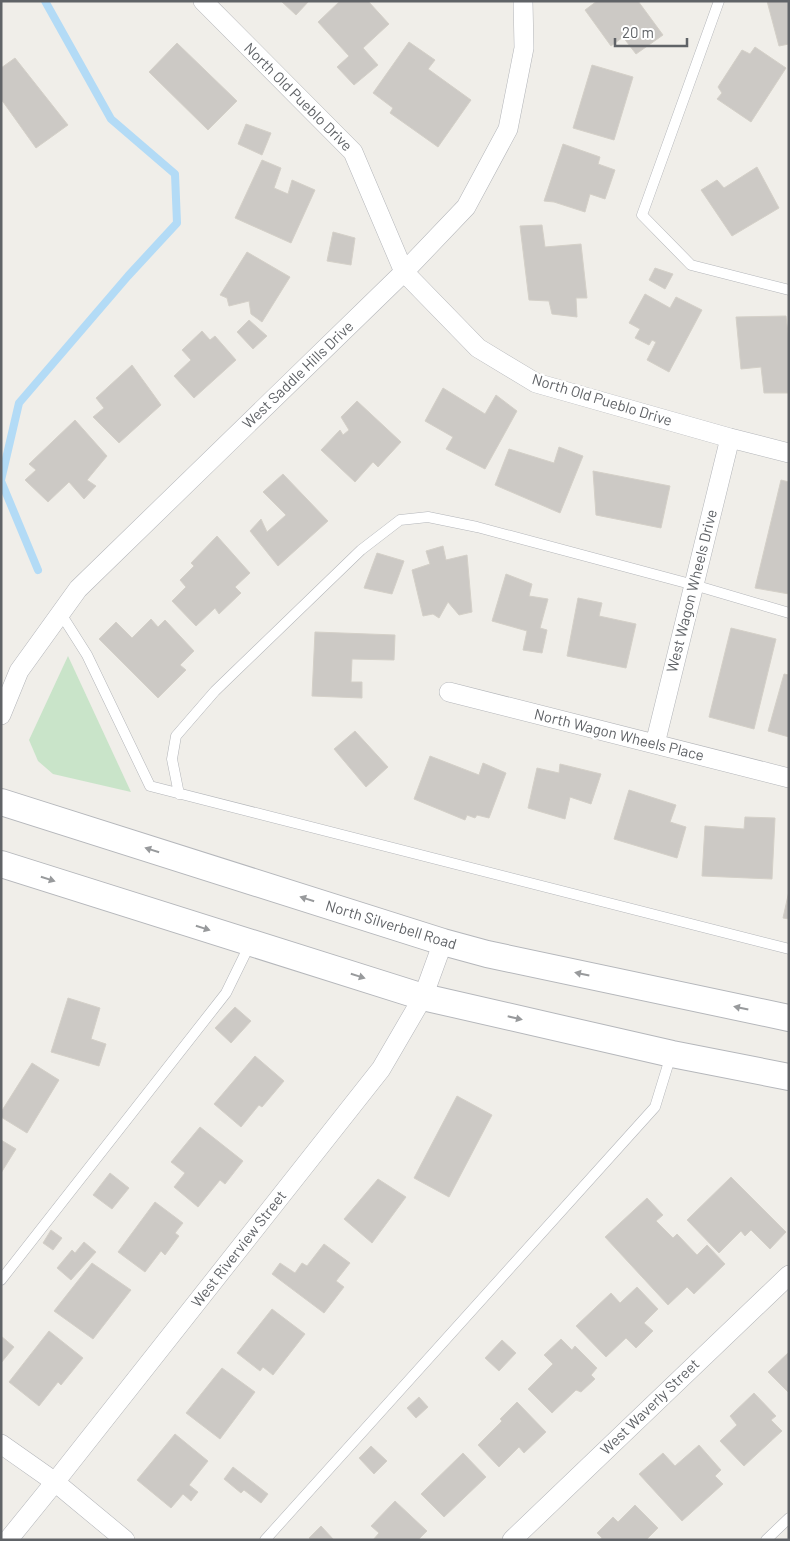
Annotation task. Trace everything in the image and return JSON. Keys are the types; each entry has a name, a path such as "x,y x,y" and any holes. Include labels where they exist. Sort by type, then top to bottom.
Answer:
{"main road":[{"name":"North Silverbell Road","path":"1,802 443,942 487,954 789,1018"},
{"path":"1,864 424,997 672,1054 789,1077"}],"street":[{"name":"North Old Pueblo Drive","path":"203,1 353,152 404,272 478,348 536,382 789,453"},
{"name":"West Saddle Hills Drive","path":"1,715 19,671 78,589 404,272 466,207 508,129 524,48 523,1"},
{"name":"West Wagon Wheels Drive","path":"655,744 730,438"},
{"name":"North Wagon Wheels Place","path":"449,692 789,778"},
{"name":"West Riverview Street","path":"8,1540 56,1482 381,1069 424,997 443,942"},
{"name":"West Waverly Street","path":"512,1540 789,1275"},
{"path":"1,1444 56,1482 125,1540"}],"lane":[{"path":"719,1 642,216 691,265 789,290"},
{"path":"179,794 172,758 176,736 215,691 361,550 400,520 428,517 476,527 694,585 789,613"},
{"path":"61,614 87,655 150,786 789,949"},
{"path":"1,1280 226,992 251,943"},
{"path":"265,1540 655,1107 672,1054"},
{"path":"766,1540 789,1518"}],"green space":[{"path":"68,656 131,792 53,774 38,761 29,740"}],"building":[{"path":"281,1 309,1 296,15"},
{"path":"340,1 368,1 389,24 363,48 378,65 354,85 337,67 349,56 318,22"},
{"path":"597,1 638,1 663,35 636,54 623,37 611,46 585,10"},
{"path":"767,1 789,1 789,44 779,46"},
{"path":"409,42 435,60 428,69 471,100 438,147 390,113 393,108 373,93"},
{"path":"177,43 237,101 208,130 149,72"},
{"path":"755,47 786,68 751,122 717,99 722,93 718,87 742,50 750,54"},
{"path":"15,58 68,125 36,148 1,99 1,68"},
{"path":"592,65 633,77 614,140 573,128"},
{"path":"246,124 271,133 262,155 238,144"},
{"path":"563,144 600,157 598,164 615,170 605,199 590,194 585,212 554,202 544,201"},
{"path":"262,160 281,168 274,188 288,194 292,180 315,190 291,243 235,218"},
{"path":"757,167 779,208 732,236 701,190 717,180 724,188"},
{"path":"542,225 545,247 581,244 587,298 576,298 577,317 552,314 549,301 529,300 520,226"},
{"path":"333,232 355,238 351,265 327,261"},
{"path":"247,252 290,277 262,322 251,314 249,301 229,306 227,298 220,295"},
{"path":"655,268 673,274 665,289 649,280"},
{"path":"645,294 670,308 676,297 702,310 669,372 647,360 656,342 652,340 649,345 635,338 640,329 629,323"},
{"path":"786,316 789,342 789,393 764,393 761,367 741,369 736,317"},
{"path":"249,320 267,336 253,349 237,332"},
{"path":"202,331 210,340 215,336 236,360 194,398 174,376 191,360 182,350"},
{"path":"132,365 161,405 119,443 93,417 104,408 96,398"},
{"path":"443,388 485,414 496,395 517,411 485,469 446,449 453,437 425,421"},
{"path":"357,401 401,442 378,467 373,462 355,482 321,450 340,430 343,435 349,430 341,417"},
{"path":"75,420 107,456 87,480 96,486 84,499 69,482 48,502 25,480 36,470 29,464"},
{"path":"559,447 583,456 560,513 495,485 509,449 554,463"},
{"path":"593,471 670,486 661,528 596,515"},
{"path":"283,474 328,521 278,566 250,531 261,519 267,532 286,515 263,492"},
{"path":"781,480 789,482 789,594 755,588"},
{"path":"217,536 250,573 235,587 241,593 219,614 215,608 196,626 172,601 186,587 180,580 194,566 191,563"},
{"path":"443,546 446,560 467,555 472,612 459,615 448,602 439,618 433,614 423,616 412,570 430,564 426,551"},
{"path":"377,553 404,561 392,594 364,588"},
{"path":"506,574 532,584 529,596 548,599 540,628 547,630 542,653 523,650 527,631 492,621"},
{"path":"578,598 602,603 599,616 636,624 626,668 567,656"},
{"path":"151,619 158,627 165,620 194,651 180,665 186,670 158,698 99,639 116,622 132,638"},
{"path":"731,628 776,639 754,729 709,717"},
{"path":"315,632 395,635 394,660 352,659 351,682 362,682 362,698 312,696"},
{"path":"784,674 789,675 789,737 768,731"},
{"path":"355,731 388,767 366,787 334,749"},
{"path":"430,756 479,775 483,763 506,773 489,818 477,815 475,818 467,815 465,820 414,799"},
{"path":"560,764 601,774 591,804 570,797 565,819 528,808 537,768 559,773"},
{"path":"629,790 676,805 670,822 686,827 677,858 614,839"},
{"path":"745,817 775,818 772,879 702,876 705,826 744,829"},
{"path":"789,891 789,919 783,918"},
{"path":"68,998 100,1008 91,1039 106,1044 99,1066 51,1052"},
{"path":"235,1007 251,1021 231,1043 215,1028"},
{"path":"255,1056 284,1081 262,1107 259,1105 241,1127 214,1104"},
{"path":"32,1063 59,1080 27,1133 1,1117 1,1112"},
{"path":"457,1096 492,1115 449,1197 414,1178"},
{"path":"200,1127 243,1161 225,1184 220,1180 198,1207 174,1187 185,1173 171,1162"},
{"path":"1,1140 16,1149 1,1173"},
{"path":"110,1173 129,1188 112,1209 93,1195"},
{"path":"731,1177 786,1232 770,1249 751,1230 745,1236 741,1231 719,1253 687,1220"},
{"path":"378,1179 406,1197 372,1243 344,1219"},
{"path":"647,1198 663,1215 656,1221 673,1238 677,1234 697,1255 707,1245 725,1264 694,1294 687,1287 668,1305 605,1237"},
{"path":"155,1202 183,1223 175,1233 179,1236 165,1255 161,1251 145,1272 118,1252"},
{"path":"51,1230 62,1238 53,1250 43,1243"},
{"path":"84,1242 96,1252 71,1280 57,1268 72,1250 75,1253"},
{"path":"324,1244 350,1263 336,1281 344,1287 324,1313 272,1274 280,1263 295,1273 302,1263 307,1266"},
{"path":"92,1263 131,1290 93,1339 54,1311"},
{"path":"637,1287 658,1309 644,1323 653,1331 636,1348 626,1338 606,1357 576,1326 611,1293 620,1303"},
{"path":"272,1309 305,1334 273,1375 263,1367 260,1371 237,1353"},
{"path":"49,1331 83,1358 61,1385 58,1382 39,1406 9,1382"},
{"path":"1,1336 14,1347 1,1363"},
{"path":"561,1339 572,1350 575,1346 597,1368 591,1375 595,1379 581,1392 576,1390 552,1413 528,1389 553,1364 544,1355"},
{"path":"502,1340 516,1353 499,1371 485,1358"},
{"path":"789,1352 789,1393 768,1372"},
{"path":"222,1368 255,1392 220,1439 186,1413"},
{"path":"754,1393 776,1416 771,1420 782,1431 744,1466 720,1441 737,1425 730,1416"},
{"path":"419,1397 428,1407 416,1418 407,1408"},
{"path":"517,1402 546,1432 524,1453 519,1447 499,1467 478,1445 502,1421 500,1419"},
{"path":"175,1434 208,1461 189,1485 198,1492 191,1501 183,1494 171,1508 137,1480"},
{"path":"699,1445 721,1470 715,1476 723,1484 682,1521 639,1474 663,1453 675,1466"},
{"path":"371,1446 387,1461 374,1474 359,1458"},
{"path":"463,1453 486,1477 444,1517 421,1494"},
{"path":"233,1467 268,1494 261,1503 244,1490 241,1493 224,1479"},
{"path":"395,1501 427,1531 418,1540 373,1540 379,1533 371,1526"},
{"path":"635,1505 658,1528 646,1540 599,1540 602,1538 597,1533 613,1517 618,1522"},
{"path":"321,1526 334,1540 311,1540 309,1538"}],"waterway":[{"path":"1,480 19,403 128,276 177,223 175,174 111,119 45,1"},
{"path":"1,481 38,570"}]}
